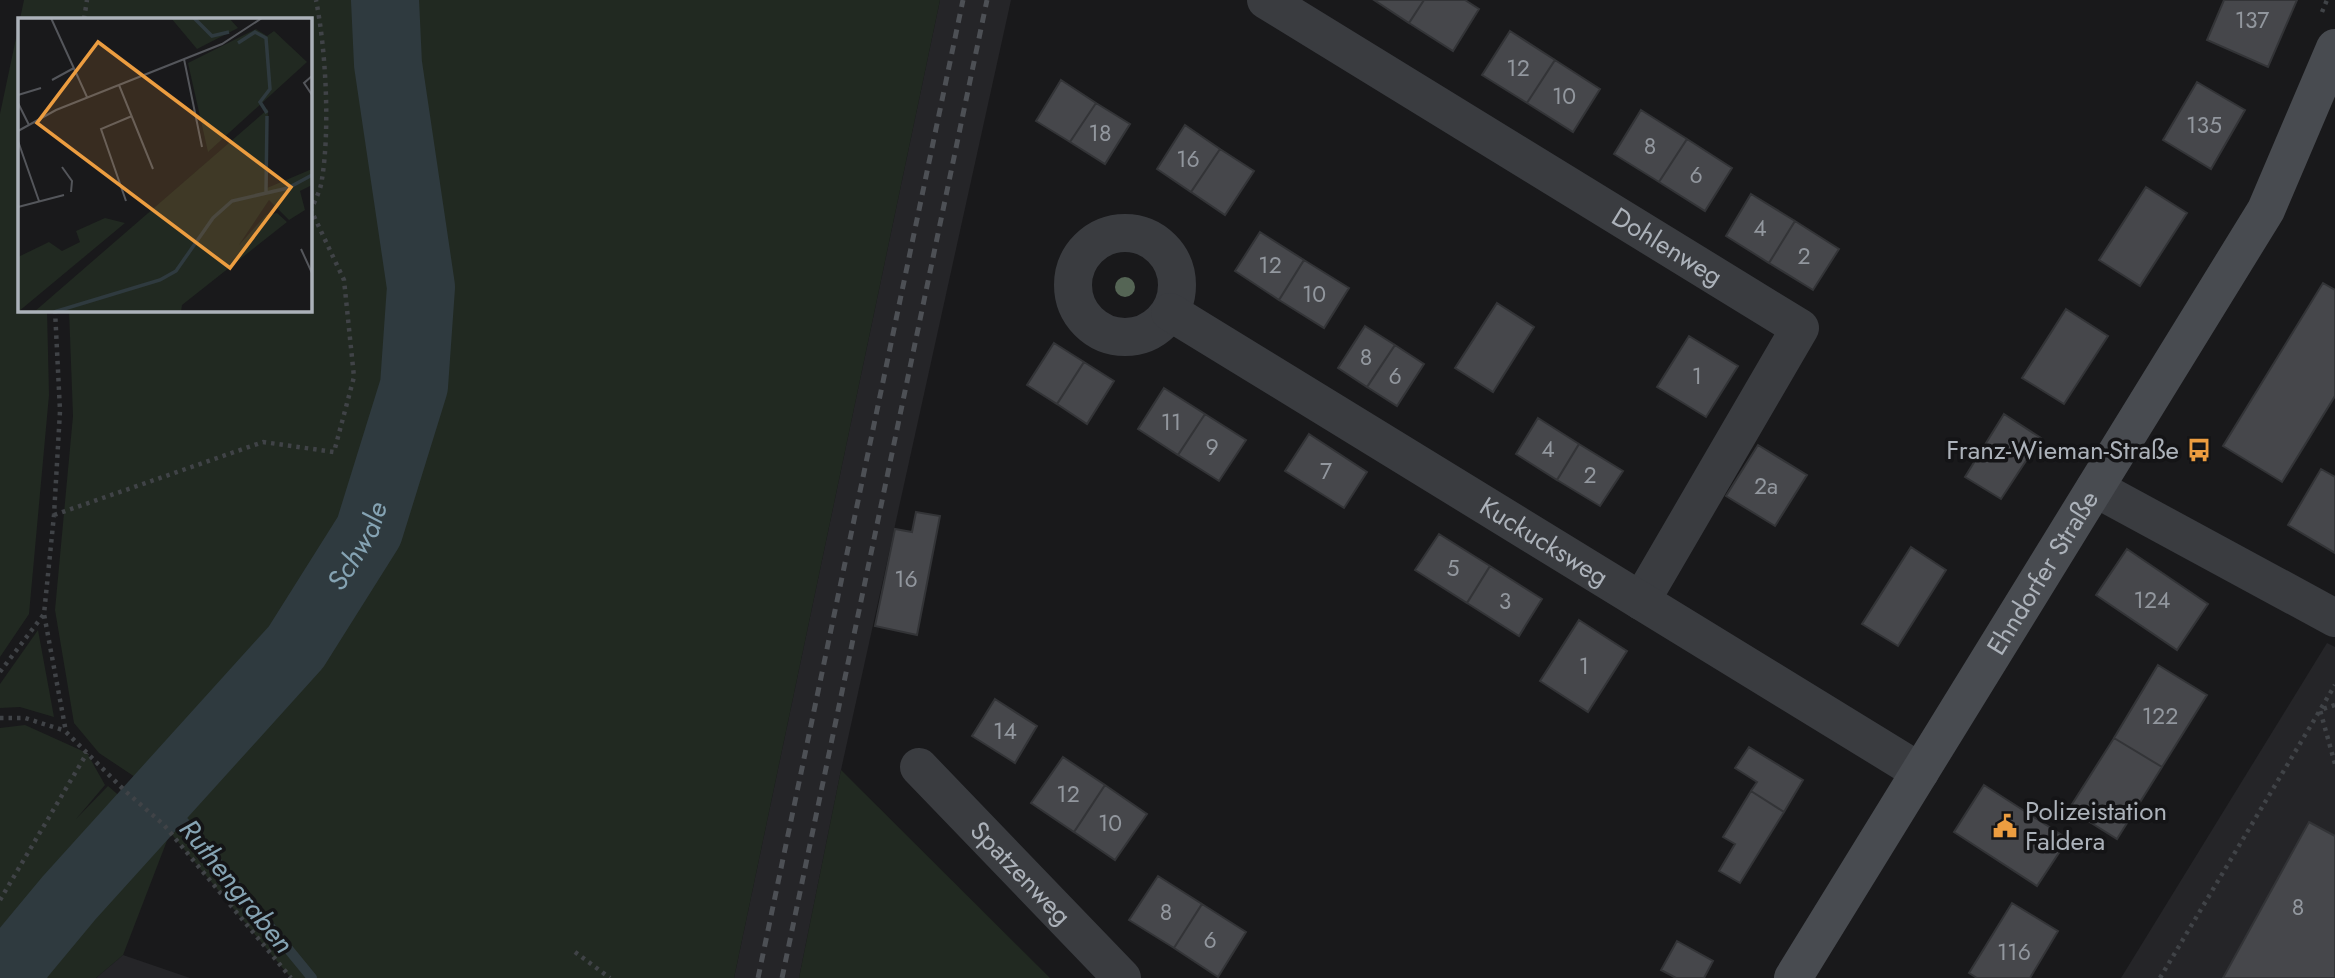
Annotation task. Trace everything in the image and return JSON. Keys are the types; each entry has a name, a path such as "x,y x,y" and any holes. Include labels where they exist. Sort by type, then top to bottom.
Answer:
{"street":[{"name":"Dohlenweg","path":"1266,0 1800,328 1641,601"},
{"name":"Ehndorfer Straße","path":"1793,978 2266,210 2335,48"},
{"name":"Kuckucksweg","path":"1170,312 1920,772"},
{"path":"2095,488 2335,618"},
{"name":"Spatzenweg","path":"919,767 1122,978"}],"path":[{"path":"84,18 87,0"},
{"path":"312,207 322,181 325,126 322,31 316,0"},
{"path":"54,515 263,442 334,452 354,377 344,280 312,212"},
{"path":"55,312 60,411 54,515 44,614 66,732"},
{"path":"0,672 44,614"},
{"path":"2160,978 2335,685"},
{"path":"2320,710 2335,705"},
{"path":"2320,710 2335,764"},
{"path":"0,718 25,718 66,732 164,825 291,978"},
{"path":"0,900 87,752"},
{"path":"575,952 610,978"}],"shaded area":[{"path":"24,0 940,0 734,978 291,978 149,810 162,795 99,753 74,723 55,610 73,416 69,312 312,312 312,18 20,18"},
{"path":"940,0 1011,0 841,770 799,978 734,978"},
{"path":"18,29 18,312 47,312 49,395 29,614 0,657 0,114"},
{"path":"38,630 54,717 20,707 0,708 0,684"},
{"path":"2327,643 2335,647 2335,978 2121,978"},
{"path":"25,725 87,753 105,785 76,819 108,786 168,838 123,955 96,978 0,978 0,728"},
{"path":"841,770 1050,978 799,978"},
{"path":"123,955 190,978 96,978"}],"building":[{"path":"1374,0 1424,0 1409,23"},
{"path":"1424,0 1465,0 1479,9 1453,51 1409,23"},
{"path":"2224,0 2297,0 2268,67 2207,40"},
{"path":"1510,31 1555,60 1527,103 1482,75"},
{"path":"1555,60 1600,89 1573,132 1527,103"},
{"path":"1061,80 1096,103 1070,142 1036,121"},
{"path":"2197,82 2245,110 2211,169 2163,140"},
{"path":"1096,103 1130,124 1105,164 1070,142"},
{"path":"1641,110 1687,139 1659,182 1614,154"},
{"path":"1185,125 1220,149 1191,192 1157,169"},
{"path":"1687,139 1732,168 1705,211 1659,182"},
{"path":"1220,149 1254,171 1225,215 1191,192"},
{"path":"2146,187 2187,213 2140,286 2099,260"},
{"path":"1751,194 1795,221 1769,263 1726,236"},
{"path":"1795,221 1839,249 1813,290 1769,263"},
{"path":"1260,232 1304,260 1279,300 1235,271"},
{"path":"1304,260 1349,288 1324,328 1279,300"},
{"path":"2323,283 2335,290 2335,396 2282,482 2223,446"},
{"path":"1497,303 1534,327 1493,392 1455,368"},
{"path":"2066,309 2108,336 2064,404 2022,378"},
{"path":"1365,326 1395,345 1367,387 1338,368"},
{"path":"1689,336 1738,366 1706,417 1657,387"},
{"path":"1054,343 1084,362 1057,404 1027,385"},
{"path":"1395,345 1424,364 1397,406 1367,387"},
{"path":"1084,362 1114,381 1087,424 1057,404"},
{"path":"1164,388 1205,414 1178,455 1138,429"},
{"path":"1205,414 1246,440 1219,481 1178,455"},
{"path":"2004,414 2041,438 2001,499 1965,477"},
{"path":"1538,418 1579,444 1557,480 1516,454"},
{"path":"1309,434 1367,472 1344,508 1285,471"},
{"path":"1579,444 1623,471 1600,506 1557,480"},
{"path":"1758,445 1807,475 1775,526 1726,496"},
{"path":"2321,469 2335,477 2335,553 2288,525"},
{"path":"916,512 940,516 917,635 875,626 895,529 912,532"},
{"path":"1439,534 1490,566 1467,603 1415,570"},
{"path":"1911,547 1946,570 1898,646 1862,624"},
{"path":"2127,549 2208,604 2177,650 2096,595"},
{"path":"1490,566 1542,599 1519,636 1467,603"},
{"path":"1579,620 1627,651 1588,712 1540,681"},
{"path":"2158,665 2207,695 2162,767 2114,738"},
{"path":"995,699 1037,726 1015,763 972,736"},
{"path":"2114,738 2162,767 2117,839 2069,809"},
{"path":"1749,747 1803,780 1784,812 1751,791 1757,782 1735,768"},
{"path":"1063,757 1105,785 1074,832 1031,803"},
{"path":"1105,785 1147,814 1115,860 1074,832"},
{"path":"1984,785 2068,839 2037,886 1954,832"},
{"path":"1751,791 1784,812 1740,883 1719,871 1735,844 1723,837"},
{"path":"2309,822 2335,836 2335,978 2223,978"},
{"path":"1158,876 1202,904 1174,948 1129,920"},
{"path":"2012,903 2058,931 2030,978 1977,978 1969,973"},
{"path":"1202,904 1246,932 1218,977 1174,948"},
{"path":"1677,941 1713,961 1704,978 1676,978 1661,970"}],"waterway":[{"name":"Schwale","path":"8,978 20,957 69,898 296,647 369,531 414,386 421,287 388,64 385,0"},
{"name":"Ruthengraben","path":"162,795 312,978"}],"railway":[{"path":"758,978 963,0"},
{"path":"782,978 987,0"}],"place":[{"name":"Franz-Wieman-Straße","path":"2199,450"},
{"name":"Polizeistation Faldera","path":"2005,826"}]}
